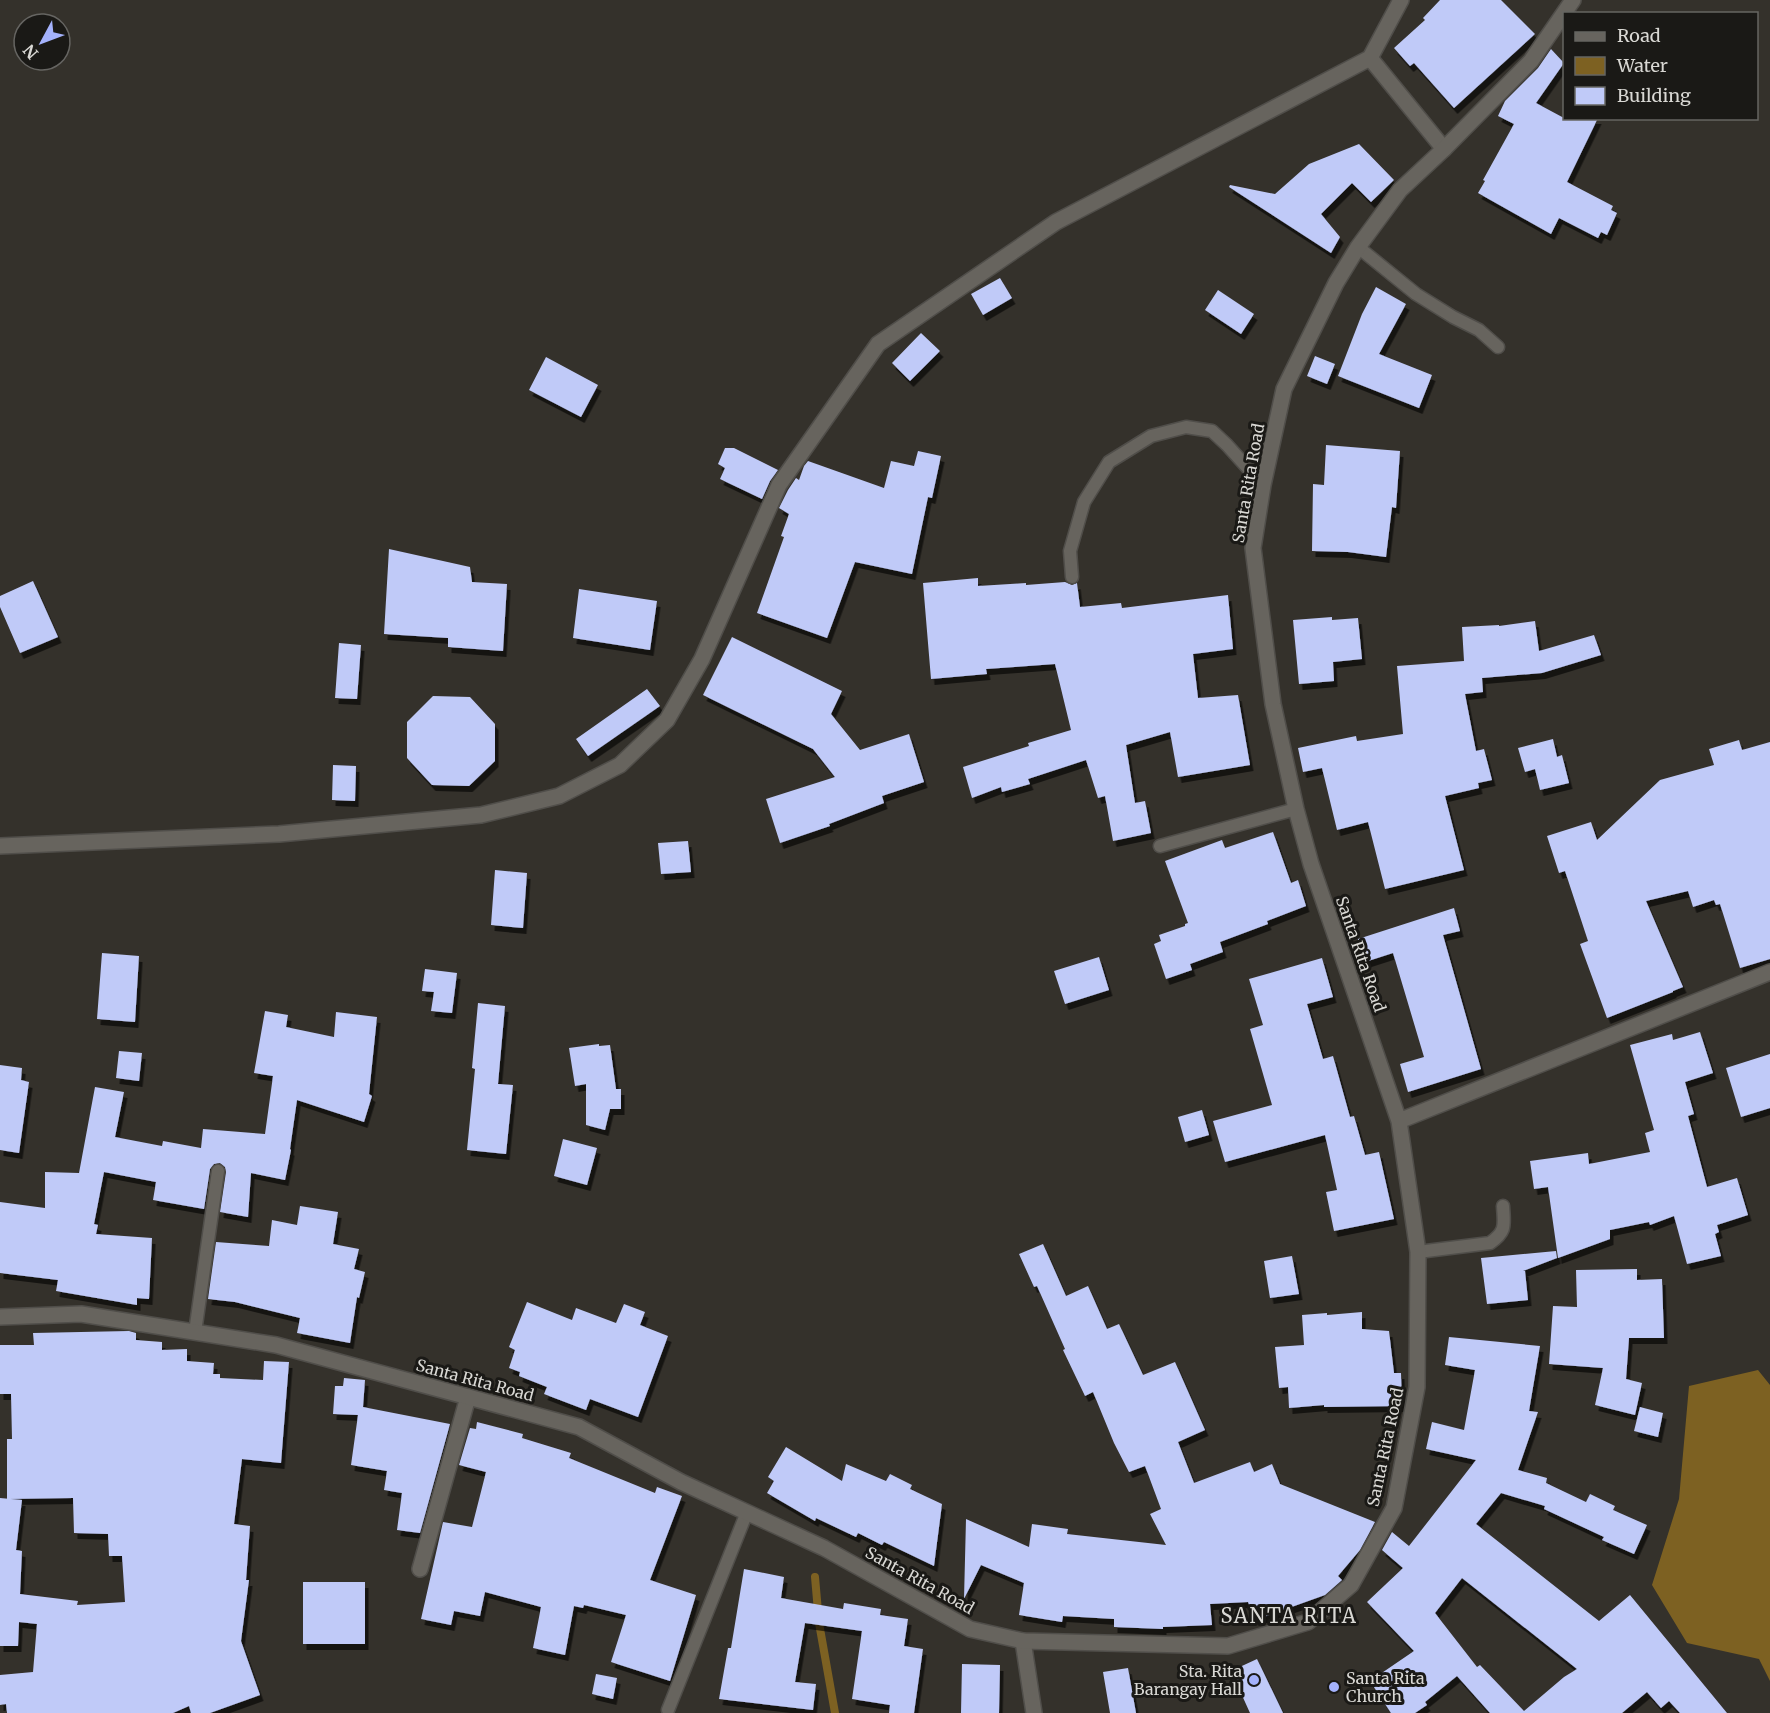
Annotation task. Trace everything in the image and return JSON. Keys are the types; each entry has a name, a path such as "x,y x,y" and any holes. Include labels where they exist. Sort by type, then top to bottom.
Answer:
{"street":[{"path":"0,846 279,834 481,814 559,796 620,765 667,720 702,659 779,485 878,344 1056,222 1370,58 1401,0"},
{"name":"Santa Rita Road","path":"0,1317 81,1314 276,1345 579,1427 681,1482 824,1548 970,1629 1023,1641 1228,1646 1308,1622 1351,1585 1394,1508 1417,1387 1418,1252 1399,1121 1311,864 1296,809 1273,704 1253,548 1263,485 1284,389 1336,283 1358,247 1400,190 1531,61 1563,15"},
{"path":"1370,58 1444,149"},
{"path":"1399,1121 1770,972"},
{"path":"420,1569 468,1397"},
{"path":"1023,1641 1034,1713"}],"lane":[{"path":"1358,247 1416,294 1479,330 1498,347"},
{"path":"1072,577 1070,551 1084,502 1109,462 1151,436 1186,427 1212,431 1263,485"},
{"path":"1160,846 1296,809"},
{"path":"195,1332 218,1171"},
{"path":"1418,1252 1490,1243 1499,1236 1504,1227 1503,1206"},
{"path":"668,1710 747,1512"}],"water":[{"path":"1758,1370 1770,1385 1770,1681 1759,1659 1687,1643 1652,1585 1679,1499 1689,1386"}],"building":[{"path":"1440,0 1501,0 1535,34 1454,108 1414,63 1410,66 1394,48 1425,20 1423,18"},
{"path":"1551,49 1563,62 1536,103 1563,117 1563,120 1597,120 1567,182 1613,206 1611,210 1617,213 1607,235 1601,232 1598,238 1559,218 1551,234 1478,193 1514,124 1498,116 1505,101 1538,68"},
{"path":"1359,144 1394,180 1371,202 1352,183 1321,214 1340,237 1331,253 1229,187 1230,185 1275,194 1309,164"},
{"path":"1000,278 1012,298 983,315 971,294"},
{"path":"1376,287 1406,304 1379,354 1432,375 1419,408 1338,376 1362,314"},
{"path":"1218,290 1254,314 1241,334 1205,310"},
{"path":"921,333 940,351 910,381 892,363"},
{"path":"1315,356 1335,364 1327,384 1307,376"},
{"path":"546,357 598,385 581,417 529,390"},
{"path":"1326,445 1400,451 1396,508 1392,507 1386,557 1348,552 1312,551 1313,484 1324,485"},
{"path":"725,448 734,448 778,470 762,499 720,479 725,468 718,464"},
{"path":"918,451 941,456 932,498 928,497 912,574 855,562 827,638 757,613 784,537 781,536 789,514 779,508 796,478 799,480 808,461 884,488 891,461 914,466"},
{"path":"389,549 470,567 472,582 507,584 503,651 448,647 448,638 384,634"},
{"path":"978,578 978,586 1065,582 1072,585 1077,583 1080,607 1121,603 1122,608 1228,595 1233,649 1193,654 1198,698 1238,695 1250,765 1178,777 1170,732 1126,745 1135,803 1145,801 1151,833 1113,841 1105,796 1098,798 1086,760 1028,779 1030,784 1002,792 1001,787 972,798 963,767 1071,730 1055,664 986,669 987,674 931,679 923,583"},
{"path":"33,581 58,637 20,653 0,607 0,596"},
{"path":"579,589 657,601 650,650 573,638"},
{"path":"1332,617 1332,620 1358,618 1362,659 1333,662 1334,681 1299,684 1293,620"},
{"path":"1535,621 1539,651 1594,635 1601,655 1542,673 1482,678 1483,692 1465,694 1476,751 1484,749 1492,780 1478,783 1479,788 1445,796 1464,870 1385,889 1368,822 1337,830 1322,768 1303,772 1298,748 1356,736 1357,741 1403,734 1397,666 1464,661 1462,627 1499,626"},
{"path":"732,637 842,691 831,714 860,750 909,734 924,782 882,796 884,803 829,824 830,826 780,843 766,799 835,777 813,749 703,695"},
{"path":"339,643 361,645 357,699 335,698"},
{"path":"647,689 660,706 588,756 576,739"},
{"path":"433,696 470,697 495,724 495,761 469,786 432,785 407,758 407,722"},
{"path":"1553,739 1557,757 1562,755 1569,783 1540,790 1535,769 1525,772 1518,748"},
{"path":"1739,740 1742,750 1770,742 1770,959 1740,968 1720,904 1716,905 1714,900 1693,907 1688,891 1646,901 1683,987 1607,1018 1580,944 1588,941 1565,871 1559,873 1547,836 1591,822 1597,840 1660,780 1714,765 1709,749"},
{"path":"333,765 356,766 355,801 332,800"},
{"path":"1273,832 1291,883 1298,880 1306,906 1267,921 1268,924 1220,942 1223,952 1190,964 1192,970 1166,979 1154,944 1161,941 1159,935 1188,923 1165,861 1222,840 1225,848"},
{"path":"688,841 691,872 661,874 658,843"},
{"path":"495,870 527,873 523,928 491,925"},
{"path":"1454,908 1460,931 1443,935 1481,1069 1408,1092 1400,1064 1424,1057 1393,953 1365,962 1358,939"},
{"path":"102,953 139,956 135,1022 97,1019"},
{"path":"1099,957 1109,990 1065,1004 1054,971"},
{"path":"1322,958 1333,997 1307,1004 1323,1059 1333,1056 1350,1117 1354,1116 1365,1155 1379,1152 1394,1219 1334,1231 1326,1192 1337,1190 1325,1135 1225,1162 1213,1121 1272,1105 1250,1029 1263,1025 1249,979"},
{"path":"425,969 457,973 452,1013 431,1011 434,992 422,991"},
{"path":"478,1003 505,1006 498,1084 513,1085 506,1154 467,1150 475,1069 472,1068"},
{"path":"265,1011 288,1015 286,1027 334,1037 336,1012 377,1017 369,1094 372,1096 364,1122 297,1100 285,1180 251,1173 248,1217 220,1212 226,1172 225,1167 220,1163 214,1164 210,1169 204,1209 153,1200 156,1182 104,1172 94,1224 98,1225 96,1234 152,1238 149,1299 137,1298 137,1305 56,1291 58,1280 0,1273 0,1202 45,1208 45,1172 79,1173 95,1087 124,1092 115,1137 162,1146 163,1141 201,1148 203,1129 265,1134 273,1076 254,1073"},
{"path":"1700,1032 1713,1073 1685,1082 1694,1114 1688,1116 1707,1187 1737,1178 1748,1215 1717,1225 1719,1232 1715,1234 1721,1256 1687,1264 1674,1216 1650,1225 1649,1222 1610,1230 1610,1239 1558,1258 1548,1187 1534,1189 1530,1161 1588,1153 1589,1164 1650,1152 1645,1133 1654,1130 1630,1045 1672,1034 1673,1040"},
{"path":"599,1044 599,1046 610,1045 616,1089 621,1089 621,1109 610,1109 605,1130 586,1125 586,1084 575,1086 569,1048"},
{"path":"119,1051 142,1053 139,1081 116,1078"},
{"path":"1770,1054 1770,1108 1741,1117 1726,1068"},
{"path":"0,1065 22,1068 21,1080 29,1082 19,1153 0,1150"},
{"path":"1202,1110 1209,1135 1185,1142 1178,1117"},
{"path":"563,1139 597,1148 587,1185 554,1176"},
{"path":"300,1206 338,1212 333,1244 359,1249 354,1269 365,1272 359,1298 357,1297 350,1343 297,1333 300,1318 235,1302 208,1299 216,1242 269,1246 272,1220 297,1225"},
{"path":"1043,1244 1066,1296 1088,1286 1107,1329 1119,1324 1143,1375 1175,1362 1205,1430 1178,1442 1194,1483 1250,1462 1254,1472 1272,1464 1280,1484 1375,1522 1360,1550 1338,1576 1342,1580 1325,1595 1255,1620 1248,1602 1210,1604 1212,1625 1163,1627 1163,1629 1114,1627 1114,1619 1063,1616 1062,1622 1019,1615 1024,1583 981,1565 964,1599 966,1519 1029,1547 1032,1524 1068,1529 1067,1534 1166,1545 1150,1514 1161,1509 1145,1466 1129,1472 1093,1392 1085,1396 1037,1286 1034,1287 1019,1254"},
{"path":"1556,1251 1557,1258 1523,1271 1525,1271 1528,1300 1487,1304 1481,1258"},
{"path":"1292,1256 1299,1294 1270,1298 1264,1261"},
{"path":"1637,1269 1637,1280 1662,1279 1664,1338 1629,1338 1626,1379 1642,1383 1635,1415 1595,1405 1603,1368 1549,1364 1553,1306 1577,1307 1576,1270"},
{"path":"527,1302 572,1320 576,1308 616,1323 624,1304 645,1312 640,1325 668,1336 638,1417 590,1399 586,1410 544,1394 547,1387 519,1376 520,1372 509,1368 515,1350 509,1347"},
{"path":"1362,1312 1362,1329 1389,1331 1394,1373 1401,1373 1402,1406 1324,1407 1324,1405 1289,1408 1288,1387 1279,1388 1275,1347 1304,1345 1302,1315"},
{"path":"129,1331 136,1333 136,1340 162,1342 162,1350 187,1349 187,1361 214,1363 213,1374 220,1374 220,1378 263,1380 264,1361 289,1362 281,1463 242,1459 234,1524 250,1526 246,1580 249,1580 241,1641 260,1695 210,1713 191,1713 189,1706 173,1713 7,1713 6,1704 0,1705 0,1675 33,1672 37,1624 19,1622 18,1646 0,1646 0,1498 7,1499 7,1439 12,1439 11,1394 0,1394 0,1345 34,1345 33,1333","holes":["73,1498 74,1533 108,1534 109,1556 122,1556 125,1602 77,1605 78,1601 20,1594 22,1551 16,1550 22,1500 10,1499"]},
{"path":"1449,1337 1540,1346 1529,1411 1538,1412 1518,1470 1547,1478 1546,1483 1586,1502 1590,1494 1615,1506 1613,1510 1647,1525 1634,1554 1544,1509 1545,1506 1501,1493 1476,1524 1599,1621 1630,1595 1727,1713 1680,1713 1669,1701 1661,1708 1647,1692 1622,1713 1490,1713 1457,1676 1425,1702 1427,1705 1415,1713 1391,1713 1370,1681 1414,1651 1367,1602 1403,1568 1382,1550 1392,1532 1409,1546 1476,1460 1426,1449 1432,1422 1464,1430 1475,1370 1445,1365","holes":["1462,1578 1577,1669 1564,1677 1524,1711 1480,1665 1477,1667 1435,1613"]},
{"path":"344,1378 365,1380 363,1407 450,1424 420,1533 397,1530 402,1493 384,1490 387,1471 351,1465 358,1415 333,1414 335,1386 343,1386"},
{"path":"1640,1407 1663,1413 1658,1437 1634,1431"},
{"path":"477,1422 523,1434 522,1438 571,1453 569,1458 655,1493 657,1487 682,1496 650,1580 696,1595 670,1681 611,1662 626,1615 584,1605 583,1608 574,1606 565,1655 533,1648 541,1607 485,1592 480,1616 454,1611 451,1625 421,1619 443,1522 472,1527 486,1472 459,1465 470,1428 476,1429"},
{"path":"786,1447 842,1481 846,1464 886,1481 890,1474 912,1485 910,1489 942,1504 934,1566 884,1542 882,1545 858,1533 856,1537 816,1518 815,1521 767,1493 774,1481 768,1477"},
{"path":"744,1569 784,1577 781,1598 843,1609 844,1603 881,1609 880,1615 908,1619 904,1646 923,1649 914,1713 889,1713 890,1705 852,1699 862,1631 805,1623 795,1682 816,1684 813,1710 719,1699 728,1648 731,1648"},
{"path":"303,1582 365,1582 365,1644 303,1644"},
{"path":"1257,1659 1283,1713 1250,1713 1231,1671"},
{"path":"962,1664 1000,1665 999,1713 961,1713"},
{"path":"1128,1668 1136,1713 1110,1713 1103,1672"},
{"path":"596,1674 617,1678 613,1699 592,1694"}],"waterway":[{"path":"815,1577 819,1623 835,1713"}],"place":[{"name":"Sta. Rita Barangay Hall","path":"1254,1680"},
{"name":"Santa Rita Church","path":"1334,1687"}],"district":[{"name":"SANTA RITA","path":"1289,1615"}]}
